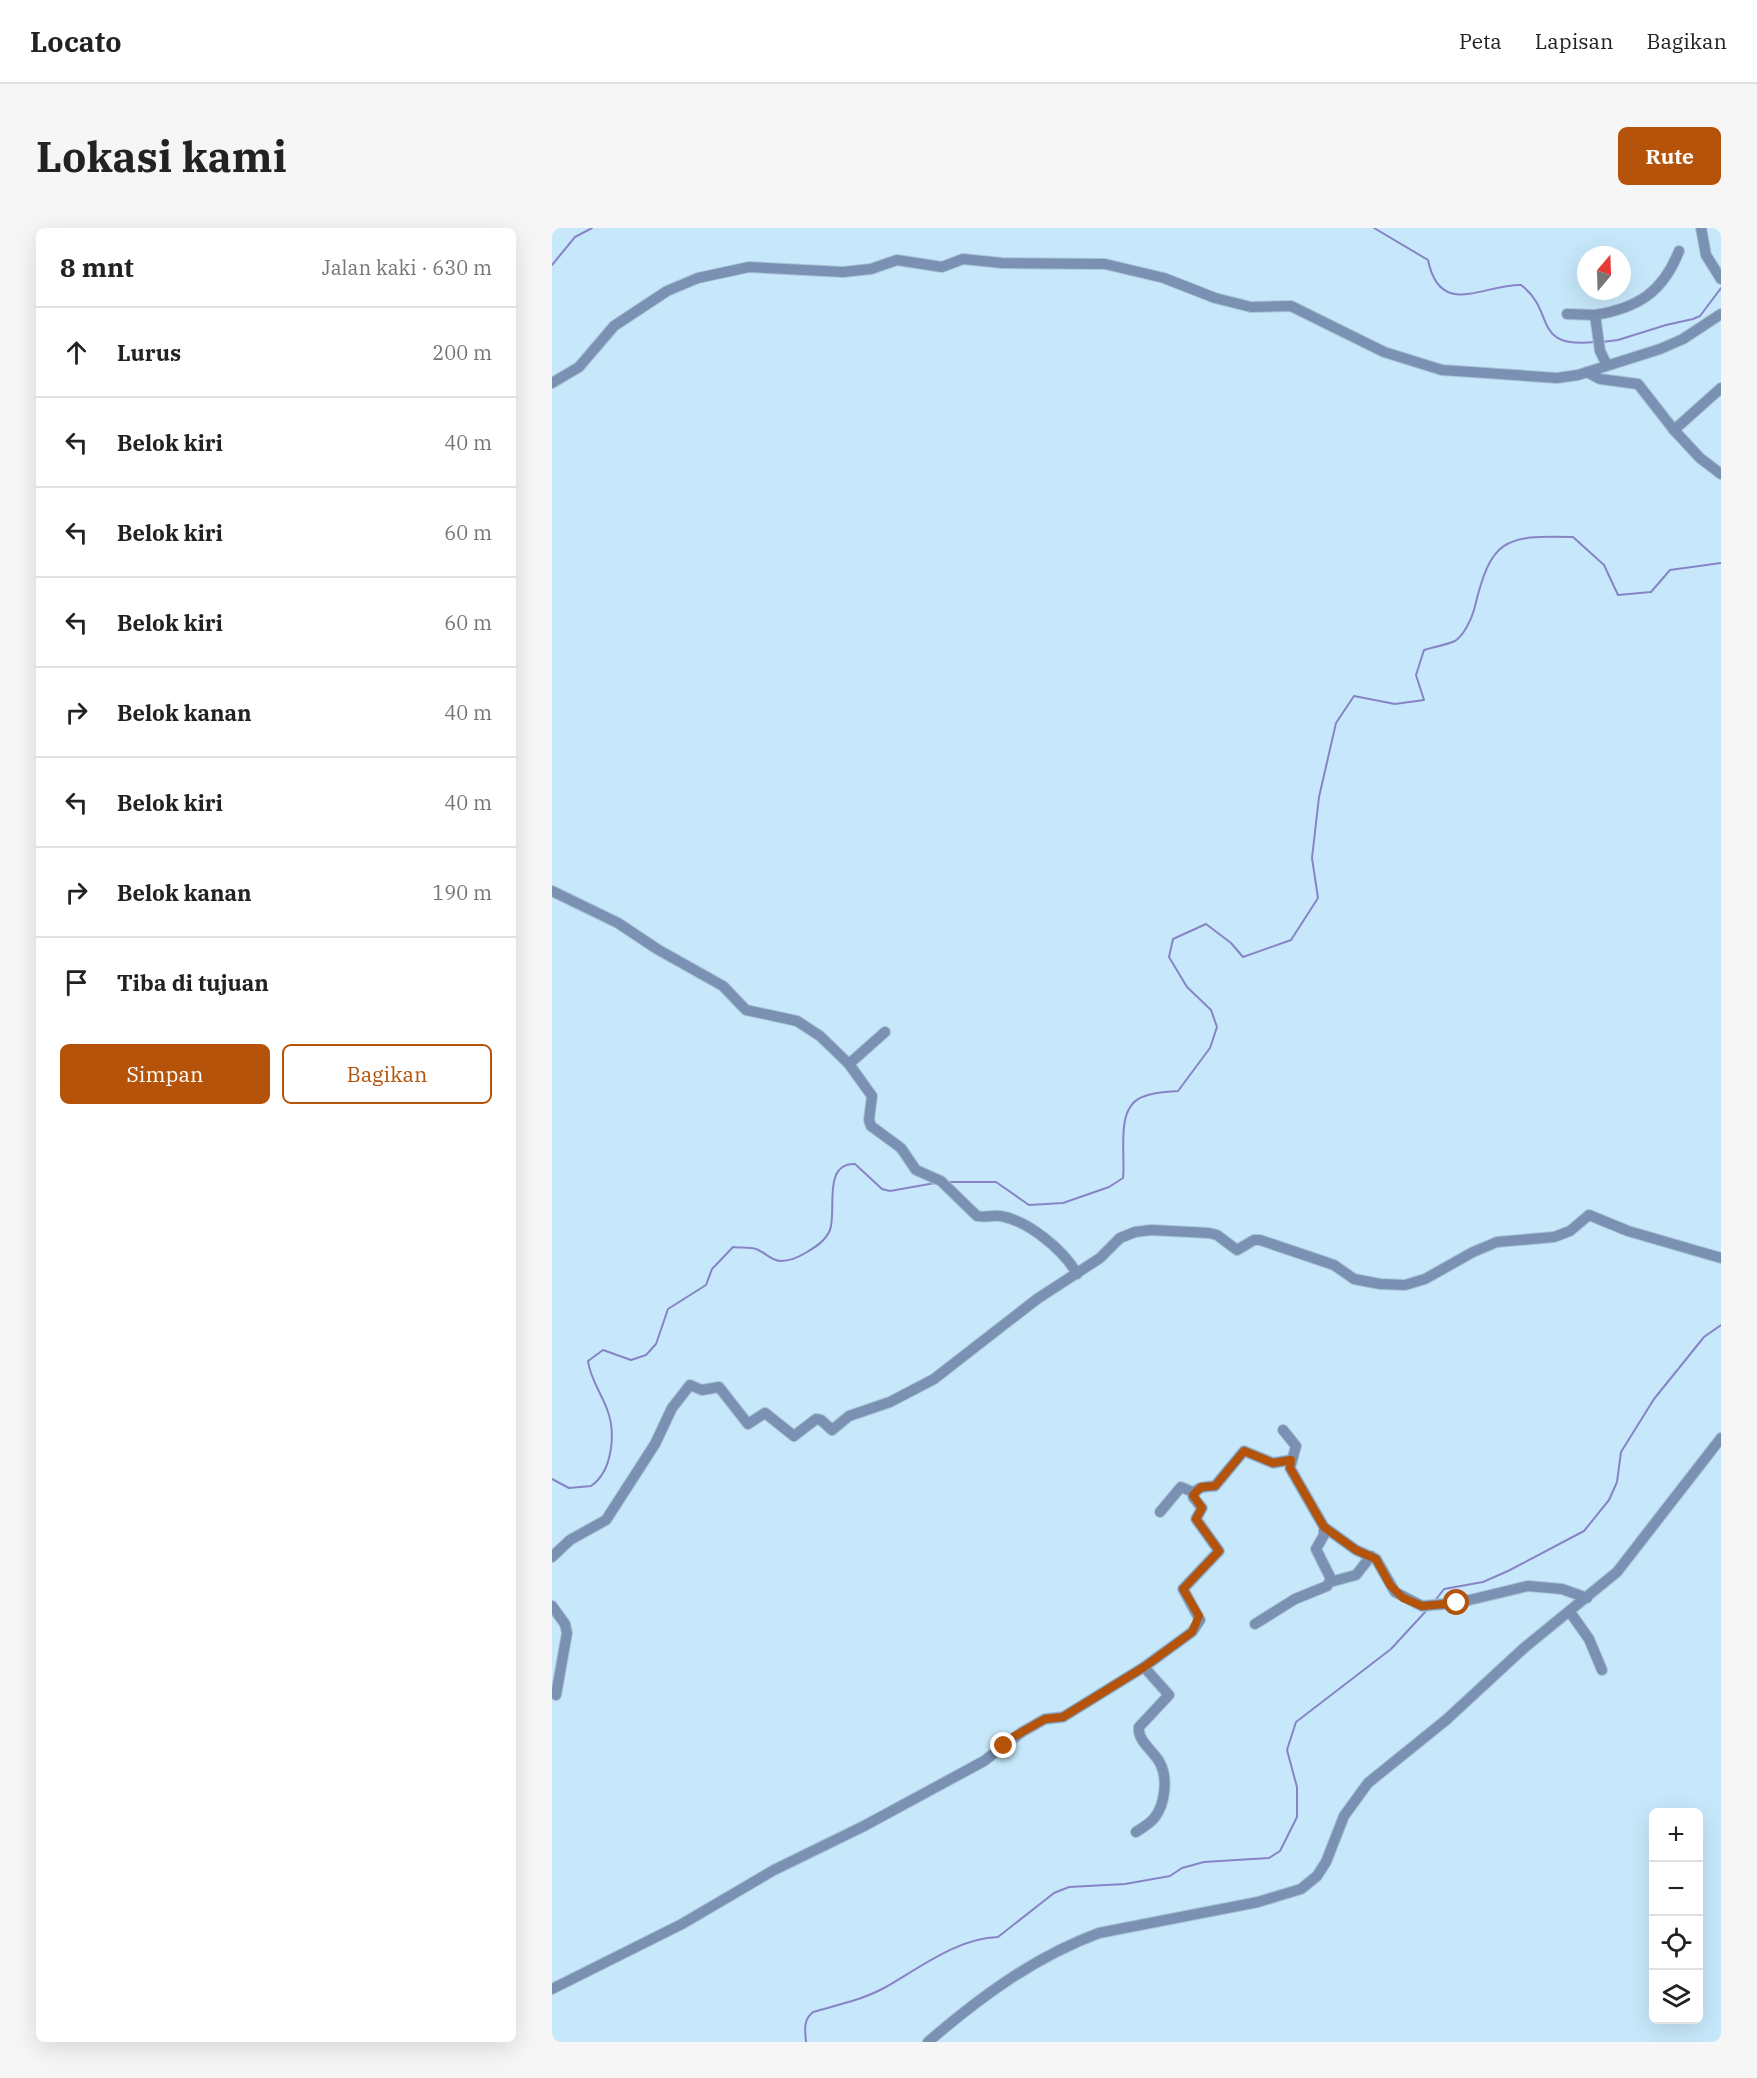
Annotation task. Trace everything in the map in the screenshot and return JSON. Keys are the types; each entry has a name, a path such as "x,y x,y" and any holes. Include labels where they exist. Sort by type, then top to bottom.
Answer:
{"street":[{"path":"1701,228 1706,255 1721,279"},
{"path":"1567,314 1595,315 1619,310 1650,294 1669,276 1679,251"},
{"path":"552,383 579,367 614,326 667,291 698,278 749,267 843,272 871,269 897,260 942,267 963,259 1002,263 1106,264 1164,278 1215,298 1251,307 1291,306 1384,352 1442,370 1557,378 1587,372 1683,339 1721,314"},
{"path":"1595,315 1600,351 1607,365"},
{"path":"1587,372 1600,379 1638,384 1674,430 1700,458 1721,474"},
{"path":"1674,430 1721,388"},
{"path":"552,891 618,923 657,949 723,986 746,1010 797,1021 820,1036 849,1064 872,1096 869,1120 871,1126 901,1148 916,1170 941,1181 977,1216 1012,1219 1055,1245 1077,1274"},
{"path":"849,1064 866,1052 885,1032"},
{"path":"552,1557 570,1540 606,1520 655,1443 672,1408 690,1385 702,1390 719,1387 748,1424 765,1413 794,1436 816,1419 821,1420 832,1430 836,1429 849,1416 890,1402 934,1379 1037,1299 1100,1258 1120,1238 1135,1232 1167,1231 1217,1235 1237,1250 1260,1240 1284,1251 1334,1265 1354,1279 1380,1284 1405,1285 1425,1279 1473,1252 1497,1242 1554,1237 1570,1231 1588,1215 1628,1231 1721,1258"},
{"path":"1283,1430 1296,1446 1290,1468 1324,1527 1356,1550 1376,1559 1395,1592 1403,1598 1422,1606 1457,1603 1528,1586 1562,1589 1587,1598"},
{"path":"928,2042 974,2002 1019,1973 1081,1940 1099,1933 1258,1902 1301,1888 1322,1869 1344,1816 1368,1783 1446,1720 1524,1648 1617,1572 1721,1438"},
{"path":"552,1989 682,1924 774,1870 864,1826 984,1761 1022,1732 1045,1719 1063,1717 1144,1667 1192,1632 1200,1620 1183,1589 1219,1551 1196,1519 1202,1508 1193,1497 1195,1493 1203,1487 1215,1486 1244,1451 1273,1463 1291,1460"},
{"path":"1160,1512 1181,1487 1195,1493"},
{"path":"1324,1527 1324,1535 1317,1549 1331,1575 1330,1582"},
{"path":"1254,1624 1295,1599 1330,1582 1356,1575 1371,1556"},
{"path":"552,1606 567,1633 556,1695"},
{"path":"1570,1612 1589,1639 1602,1670"},
{"path":"1136,1832 1154,1819 1160,1808 1165,1776 1160,1762 1139,1736 1139,1727 1169,1695 1144,1667"}],"waterway":[{"path":"552,265 575,237 592,228"},
{"path":"1374,228 1428,260 1434,278 1442,289 1453,294 1465,294 1521,285 1532,295 1553,334 1562,340 1575,343 1596,342"},
{"path":"1602,342 1618,340 1700,316 1721,288"},
{"path":"947,1182 996,1182 1029,1205 1063,1203 1109,1187 1123,1178 1125,1119 1129,1109 1135,1101 1145,1096 1178,1091 1210,1048 1217,1027 1211,1010 1187,987 1169,957 1173,939 1206,924 1231,943 1243,957 1291,940 1318,898 1312,858 1319,797 1336,723 1354,696 1395,704 1424,700 1416,675 1424,650 1448,644 1461,635 1473,614 1487,568 1494,555 1504,546 1515,540 1530,538 1573,537 1604,565 1618,595 1651,592 1670,570 1721,563"},
{"path":"552,1479 569,1488 591,1486 604,1471 608,1461 612,1440 610,1418 588,1361 603,1350 631,1360 646,1355 656,1344 668,1309 706,1285 712,1269 733,1247 756,1249 774,1260 781,1261 798,1257 817,1245 830,1230 834,1179 838,1171 845,1166 855,1164 882,1189 890,1191 935,1183"},
{"path":"1434,1602 1444,1589 1483,1582 1584,1531 1609,1500 1617,1482 1621,1452 1654,1399 1704,1337 1721,1325"},
{"path":"806,2042 806,2022 813,2012 876,1992 953,1949 968,1943 998,1937 1054,1893 1069,1887 1125,1884 1170,1876 1182,1868 1204,1862 1269,1858 1280,1851 1297,1817 1297,1787 1287,1750 1296,1722 1391,1649 1426,1611"}],"route":[{"path":"1004,1746 1013,1737 1045,1719 1059,1719 1096,1697 1140,1667 1144,1667 1192,1632 1200,1620 1183,1593 1183,1589 1219,1551 1196,1519 1202,1508 1193,1495 1201,1487 1218,1484 1244,1451 1276,1464 1291,1460 1290,1468 1324,1527 1356,1550 1376,1559 1390,1585 1403,1598 1422,1606 1434,1607 1457,1603"}]}
